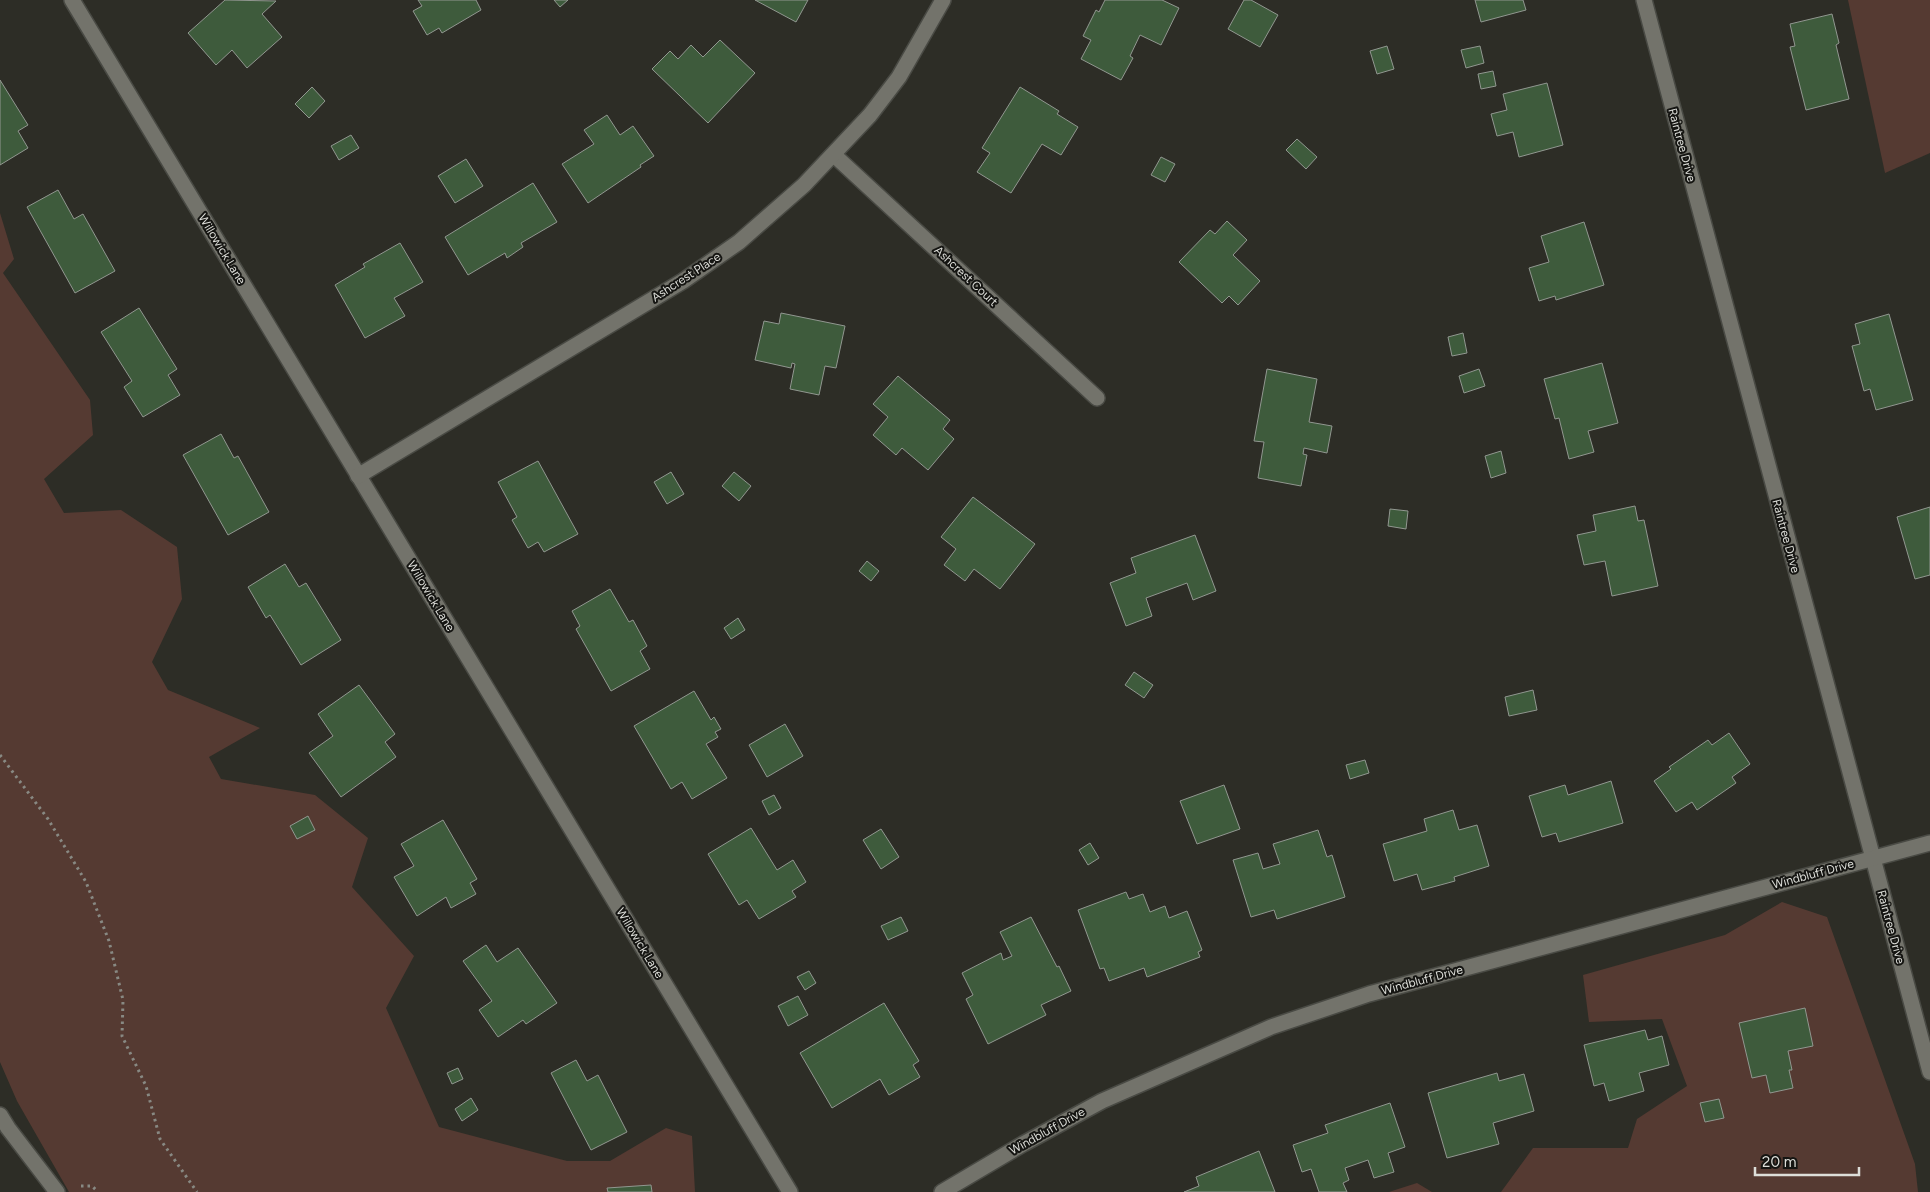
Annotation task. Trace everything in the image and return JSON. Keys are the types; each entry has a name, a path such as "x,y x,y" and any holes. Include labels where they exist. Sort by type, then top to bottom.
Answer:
{"street":[{"name":"Willowick Lane","path":"72,0 790,1192"},
{"name":"Ashcrest Place","path":"358,476 683,281 738,242 804,185 870,115 899,77 943,0"},
{"name":"Raintree Drive","path":"1644,0 1930,1072"},
{"name":"Ashcrest Court","path":"834,155 1097,398"},
{"name":"Windbluff Drive","path":"942,1192 1022,1144 1102,1101 1271,1027 1369,994 1930,843"},
{"path":"0,1115 57,1192"}],"path":[{"path":"0,755 48,819 86,882 109,941 123,1000 122,1036 146,1086 160,1139 197,1192"}],"shaded area":[{"path":"1848,0 1930,0 1930,153 1885,173"},
{"path":"0,213 14,259 3,273 90,400 93,435 44,479 64,513 121,510 177,547 182,599 152,662 168,690 260,728 209,757 221,779 315,795 368,838 352,887 414,956 386,1008 439,1127 567,1161 610,1161 666,1128 692,1136 695,1192 69,1192 17,1101 0,1062"},
{"path":"1782,902 1827,917 1915,1164 1918,1192 1501,1192 1533,1148 1628,1148 1637,1119 1687,1086 1662,1019 1589,1022 1583,975 1725,935"},
{"path":"1417,1183 1432,1192 1389,1192 1392,1191"}],"building":[{"path":"225,0 276,1 262,14 282,37 247,68 232,50 216,65 188,33"},
{"path":"418,0 476,0 481,10 442,33 439,28 427,35 413,11 422,6"},
{"path":"554,0 568,0 560,7"},
{"path":"755,0 808,0 796,22"},
{"path":"1105,0 1162,0 1179,8 1161,45 1140,35 1130,56 1133,58 1121,80 1081,59 1091,40 1083,36 1096,10 1099,12"},
{"path":"1244,0 1251,0 1278,15 1260,47 1228,29"},
{"path":"1475,0 1523,0 1526,10 1481,22"},
{"path":"1832,14 1839,43 1836,45 1849,99 1806,110 1790,47 1795,46 1790,24"},
{"path":"720,40 755,73 708,123 652,69 670,51 678,59 691,45 703,57"},
{"path":"1387,46 1394,69 1377,74 1370,51"},
{"path":"1480,46 1484,63 1466,68 1461,50"},
{"path":"1493,71 1496,86 1481,89 1478,74"},
{"path":"0,80 28,125 18,131 28,148 0,165"},
{"path":"1547,83 1563,145 1519,157 1513,132 1497,136 1491,114 1507,110 1503,94"},
{"path":"312,87 325,101 309,118 295,104"},
{"path":"1020,87 1059,111 1057,114 1078,127 1061,155 1042,144 1011,193 977,172 990,153 982,148"},
{"path":"607,115 620,135 633,126 654,156 588,203 562,164 594,144 584,130"},
{"path":"351,135 359,148 339,160 331,146"},
{"path":"1297,139 1317,157 1306,169 1286,150"},
{"path":"1161,157 1175,164 1165,182 1151,175"},
{"path":"466,159 483,186 455,203 438,176"},
{"path":"533,183 557,222 521,243 523,247 507,258 505,253 468,275 445,237"},
{"path":"58,190 74,219 83,214 115,271 75,293 27,207"},
{"path":"1227,221 1247,240 1233,255 1260,281 1238,305 1229,296 1222,303 1179,262 1210,230 1215,234"},
{"path":"1584,222 1604,285 1556,300 1555,296 1539,301 1529,268 1549,262 1541,236"},
{"path":"400,243 423,282 394,298 405,316 365,338 335,285 365,267 363,264"},
{"path":"139,308 177,369 168,375 180,395 143,417 124,387 132,381 101,332"},
{"path":"781,313 845,326 836,368 825,366 819,395 790,389 795,364 792,363 791,368 755,360 764,321 779,324"},
{"path":"1889,314 1913,400 1876,410 1870,389 1864,391 1852,346 1860,344 1855,324"},
{"path":"1463,333 1467,353 1452,356 1448,337"},
{"path":"1602,363 1618,423 1588,431 1594,452 1569,459 1559,418 1555,419 1544,379"},
{"path":"1267,369 1317,379 1309,422 1332,426 1327,453 1304,448 1303,454 1307,455 1301,486 1258,478 1264,442 1254,441"},
{"path":"1479,369 1485,386 1464,393 1459,376"},
{"path":"898,376 950,420 943,429 954,439 928,470 902,448 896,455 873,435 888,417 873,404"},
{"path":"221,434 234,458 238,456 269,512 228,535 183,455"},
{"path":"1501,451 1506,473 1491,478 1485,456"},
{"path":"538,461 578,534 544,552 538,542 528,548 512,520 517,517 498,482"},
{"path":"671,472 684,494 667,504 654,482"},
{"path":"734,472 751,486 739,501 722,486"},
{"path":"973,497 1035,544 1000,589 974,569 965,581 944,565 956,549 941,537"},
{"path":"1635,506 1638,521 1644,520 1658,586 1612,596 1605,561 1584,565 1577,535 1596,531 1593,515"},
{"path":"1930,507 1930,575 1915,579 1897,517"},
{"path":"1390,509 1408,511 1406,529 1388,526"},
{"path":"1195,535 1216,591 1193,600 1187,583 1146,598 1152,616 1126,626 1110,583 1136,573 1131,558"},
{"path":"867,561 879,571 871,581 859,571"},
{"path":"285,564 299,587 306,583 341,640 301,665 270,615 266,618 248,587"},
{"path":"610,589 629,622 633,620 647,646 640,651 650,669 611,691 576,629 580,626 572,611"},
{"path":"738,618 745,630 731,639 724,628"},
{"path":"1134,672 1153,685 1144,698 1125,685"},
{"path":"359,685 395,734 385,742 396,757 341,797 309,753 333,736 318,714"},
{"path":"1533,690 1537,710 1509,716 1505,697"},
{"path":"694,691 711,720 714,717 721,729 715,732 718,737 706,744 727,778 692,799 682,782 671,789 634,726"},
{"path":"785,724 803,756 767,777 749,745"},
{"path":"1729,733 1750,764 1732,777 1736,783 1697,810 1692,802 1676,812 1654,781 1671,769 1669,767 1708,740 1712,745"},
{"path":"1365,760 1369,773 1350,779 1346,765"},
{"path":"1611,781 1623,823 1559,842 1556,833 1542,837 1529,796 1565,785 1568,795"},
{"path":"1224,785 1240,829 1197,844 1180,801"},
{"path":"774,795 781,808 769,815 762,801"},
{"path":"1453,810 1459,830 1477,825 1489,866 1454,877 1455,881 1422,890 1417,874 1394,881 1383,844 1427,831 1424,819"},
{"path":"308,816 315,830 297,839 290,826"},
{"path":"443,820 477,879 470,883 476,894 451,908 446,897 417,916 394,877 414,866 401,844"},
{"path":"751,828 777,870 793,860 806,882 792,891 796,897 759,919 747,900 739,905 708,854"},
{"path":"881,829 899,857 881,869 863,840"},
{"path":"1318,830 1327,857 1332,855 1345,897 1277,919 1274,910 1251,917 1233,860 1258,853 1263,869 1280,864 1273,844"},
{"path":"1090,843 1099,858 1088,865 1079,850"},
{"path":"1126,892 1129,899 1143,894 1150,912 1165,906 1169,918 1187,911 1202,950 1198,952 1200,957 1147,977 1144,968 1109,981 1104,968 1100,969 1078,910"},
{"path":"901,917 908,931 888,940 881,926"},
{"path":"1031,917 1071,991 1041,1005 1046,1015 988,1044 966,999 973,995 962,973 1001,953 1003,960 1012,956 1000,932"},
{"path":"486,945 497,962 518,948 557,1003 526,1024 523,1020 498,1037 479,1010 492,1001 463,961"},
{"path":"809,971 816,983 805,990 797,977"},
{"path":"798,996 808,1015 788,1026 778,1006"},
{"path":"884,1003 919,1061 913,1065 920,1077 889,1095 880,1079 832,1108 800,1053"},
{"path":"1805,1008 1813,1046 1788,1051 1792,1070 1789,1070 1793,1088 1770,1093 1766,1075 1752,1078 1739,1023"},
{"path":"1645,1030 1648,1040 1662,1036 1669,1065 1639,1073 1644,1091 1609,1101 1604,1083 1594,1086 1584,1045"},
{"path":"576,1060 587,1081 598,1075 627,1132 591,1150 551,1073"},
{"path":"458,1068 463,1079 452,1084 447,1073"},
{"path":"1497,1073 1499,1081 1524,1074 1534,1111 1493,1123 1499,1144 1447,1158 1428,1093"},
{"path":"471,1098 478,1110 462,1121 455,1109"},
{"path":"1719,1099 1724,1118 1705,1122 1700,1103"},
{"path":"1390,1103 1405,1147 1388,1153 1394,1172 1374,1178 1368,1160 1345,1168 1349,1180 1343,1183 1347,1192 1319,1192 1311,1169 1302,1172 1293,1145 1328,1133 1325,1125"},
{"path":"1259,1151 1275,1192 1184,1192 1199,1186 1196,1177"},
{"path":"651,1185 652,1192 608,1192 607,1188"}]}
